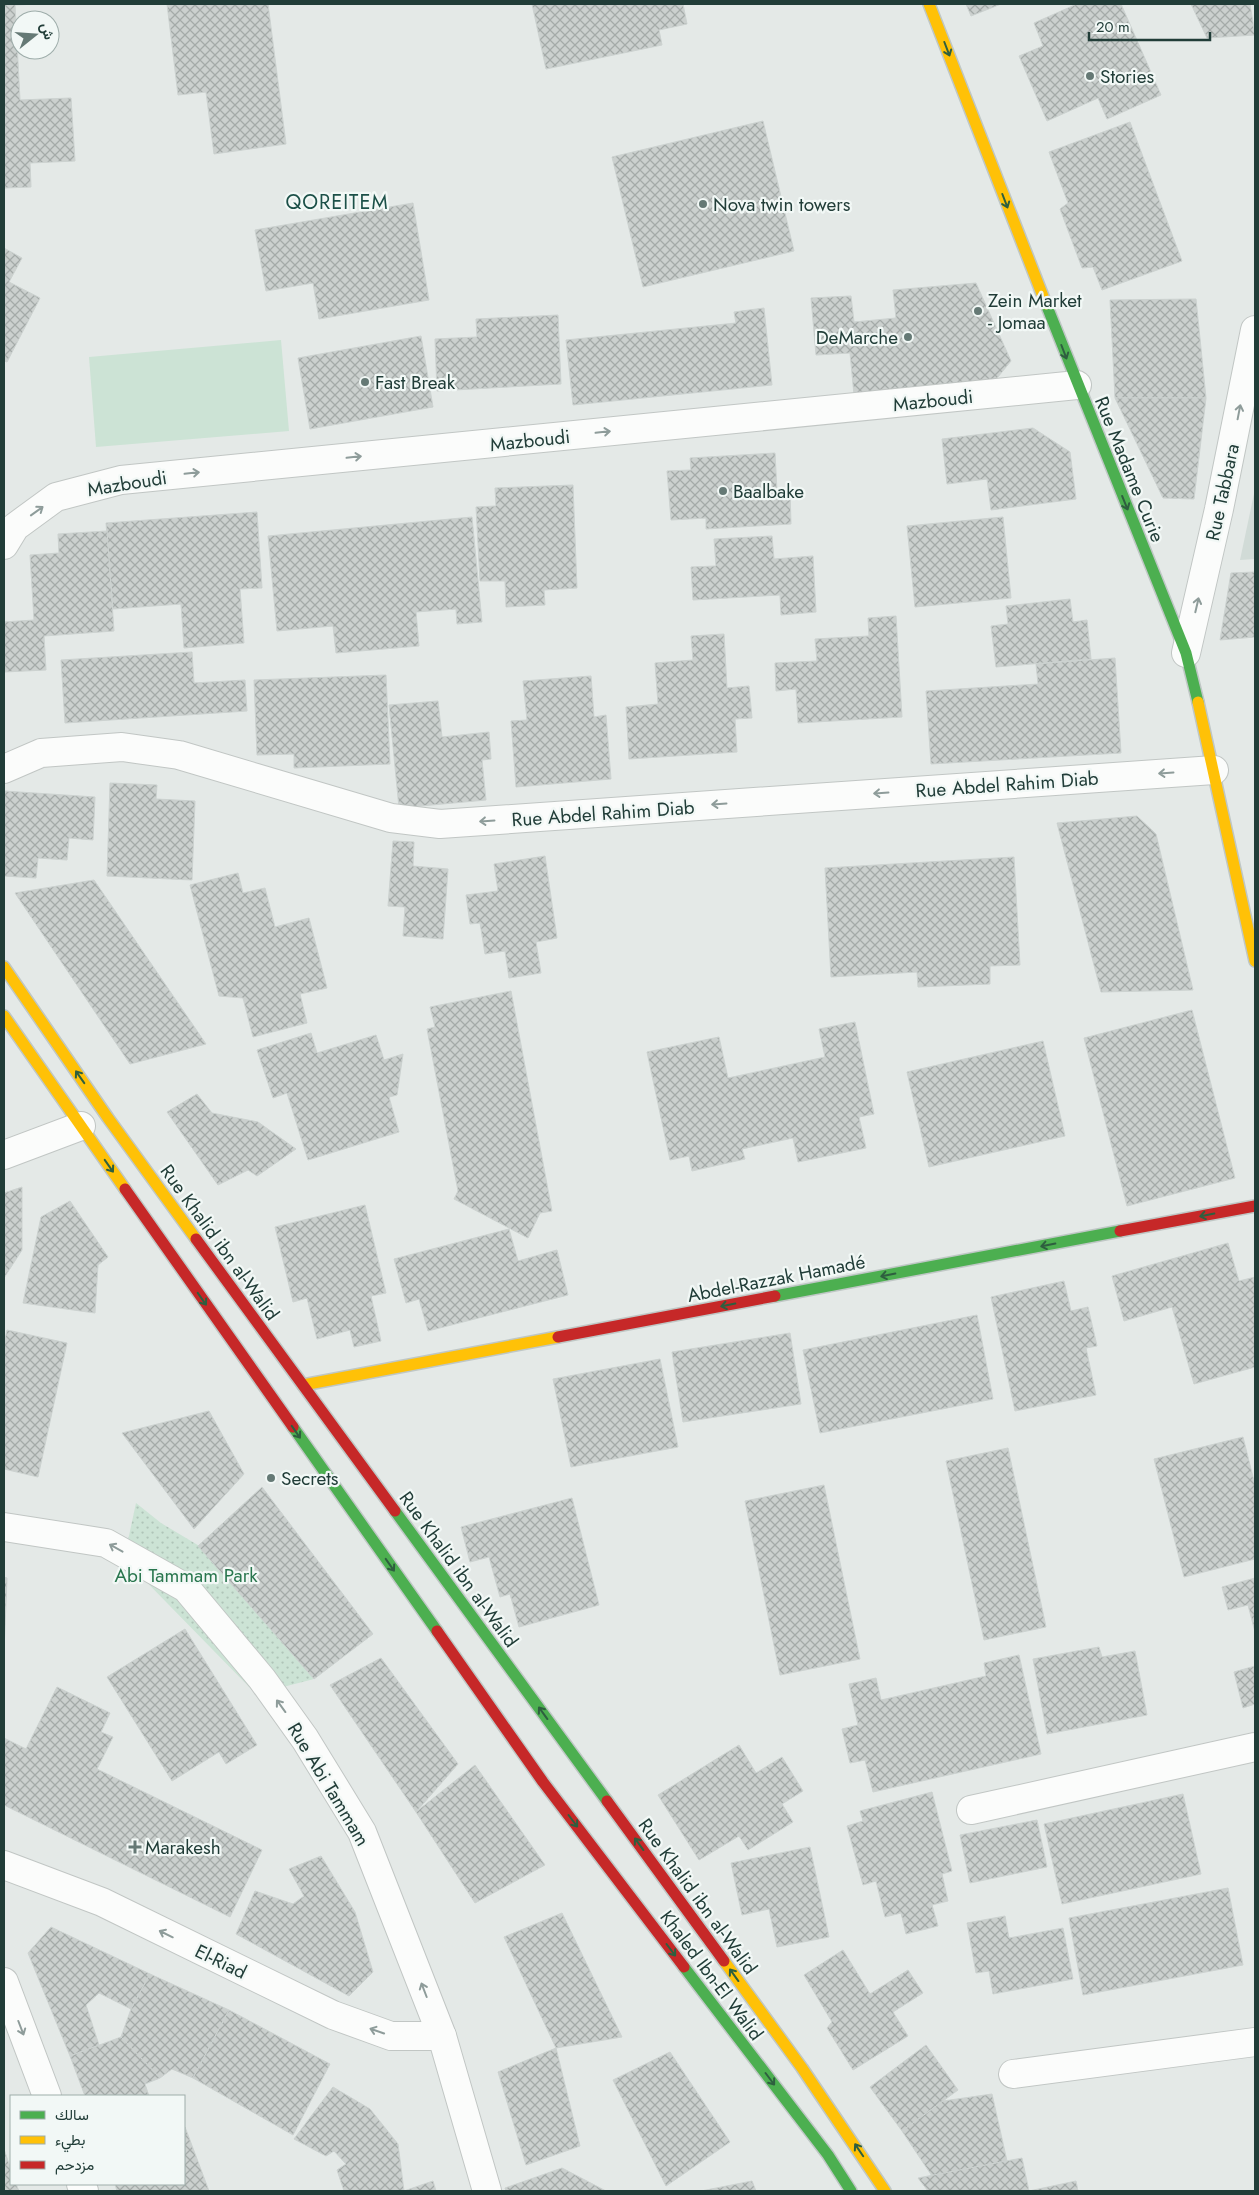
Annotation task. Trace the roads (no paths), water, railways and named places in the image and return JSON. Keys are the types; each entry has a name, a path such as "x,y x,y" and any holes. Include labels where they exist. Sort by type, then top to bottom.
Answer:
{"main road":[{"name":"Rue Madame Curie","path":"929,4 1077,385 1186,653 1251,918 1255,961"},
{"name":"Rue Khalid ibn al-Walid","path":"4,967 108,1118 802,2068 885,2191"},
{"path":"4,1016 81,1126"},
{"name":"Khaled Ibn-El Walid","path":"81,1126 543,1782 828,2155 851,2191"},
{"name":"Abdel-Razzak Hamadé","path":"303,1385 1255,1206"}],"street":[{"name":"Rue Tabbara","path":"1186,653 1219,509 1255,330"},
{"name":"Mazboudi","path":"4,545 15,527 56,497 121,480 1077,385"},
{"name":"Rue Abdel Rahim Diab","path":"4,769 41,753 122,747 179,755 391,818 440,824 1214,770"},
{"path":"4,1155 81,1126"},
{"name":"Rue Abi Tammam","path":"4,1527 106,1543 186,1588 262,1679 305,1739 362,1832 442,2036 487,2191"},
{"path":"971,1810 1255,1748"},
{"name":"El-Riad","path":"4,1865 102,1902 333,2016 391,2036 442,2036"},
{"path":"4,1982 47,2095"},
{"path":"1013,2074 1255,2042"}],"place":[{"name":"Stories","path":"1090,76"},
{"name":"Nova twin towers","path":"703,204"},
{"name":"Zein Market - Jomaa","path":"978,311"},
{"name":"DeMarche","path":"908,337"},
{"name":"Fast Break","path":"365,382"},
{"name":"Baalbake","path":"723,491"},
{"name":"Secrets","path":"271,1478"},
{"name":"Marakesh","path":"135,1847"}],"district":[{"name":"QOREITEM","path":"337,202"}],"park label":[{"name":"Abi Tammam Park","path":"186,1575"}]}
